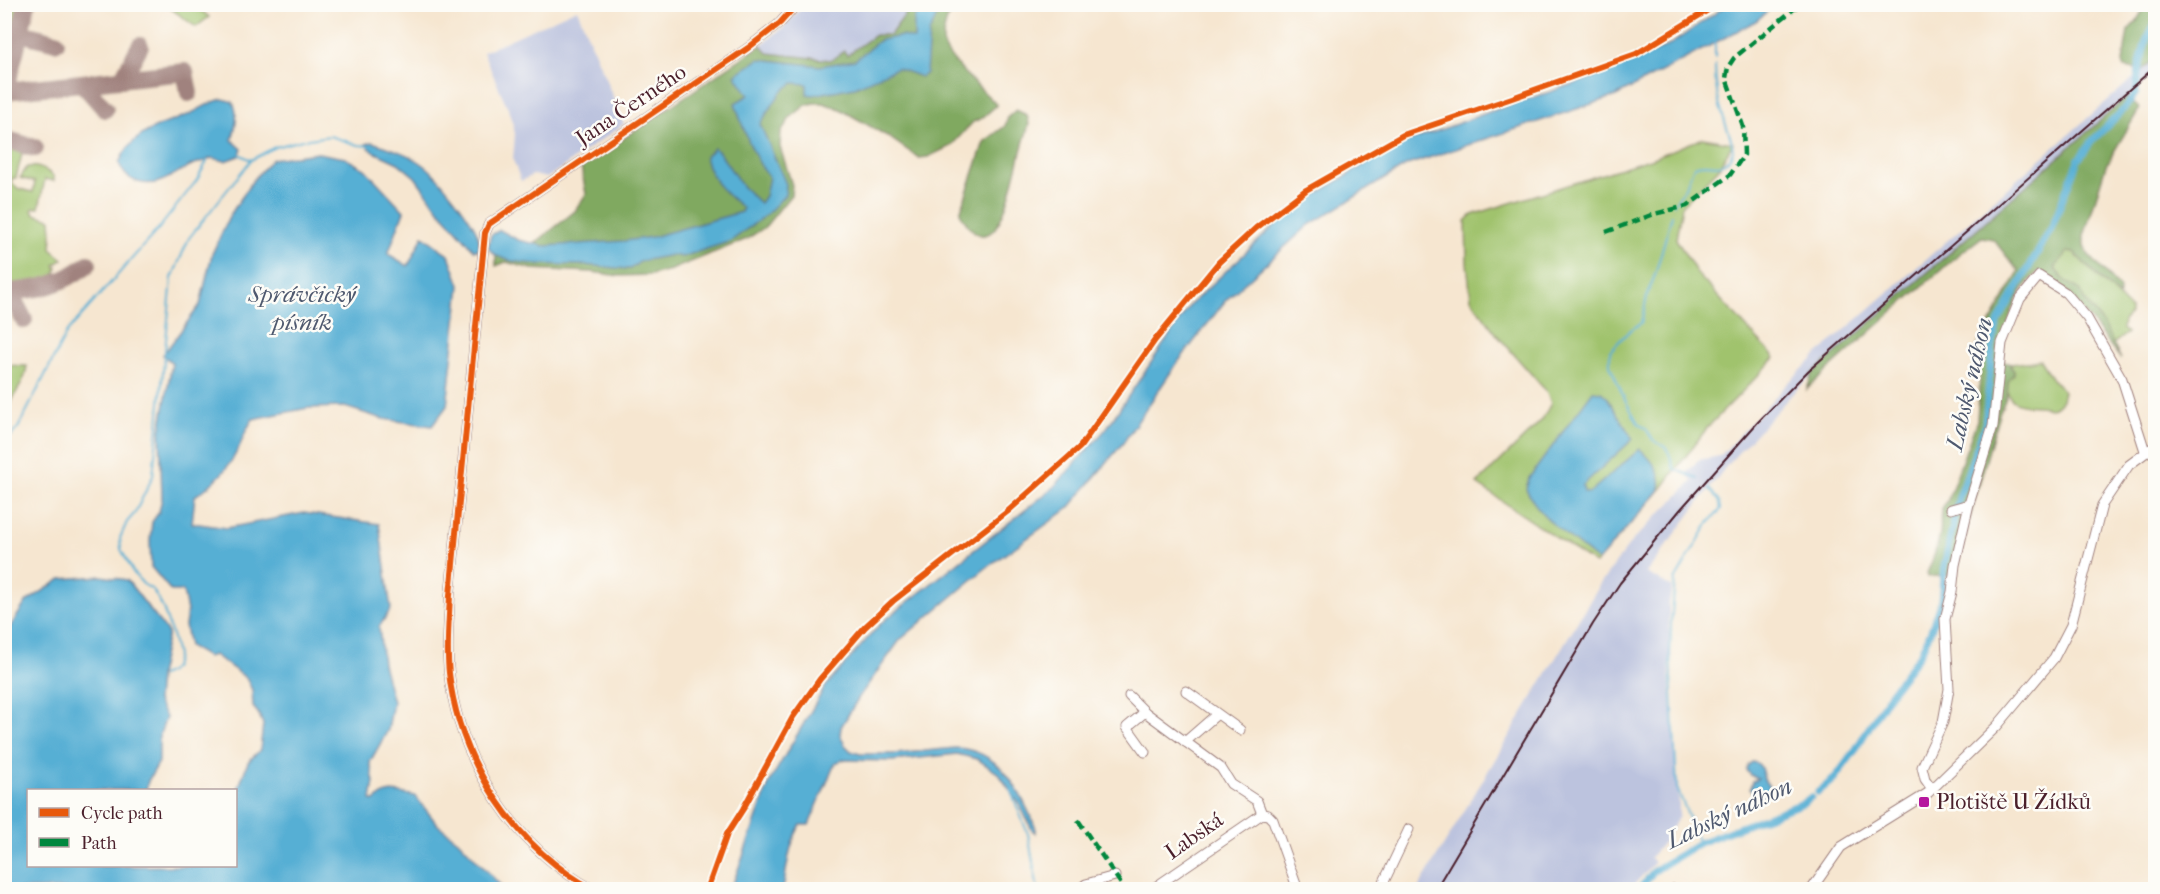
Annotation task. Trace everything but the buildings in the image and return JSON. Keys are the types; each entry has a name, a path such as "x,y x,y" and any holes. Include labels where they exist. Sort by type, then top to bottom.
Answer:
{"street":[{"name":"Jana Černého","path":"594,890 546,856 518,828 491,792 461,730 449,673 447,645 450,595 485,233 489,224 748,48 780,23 797,4"},
{"path":"1932,789 1925,779 1922,767 1943,722 1949,689 1945,619 1967,505 1994,426 2002,343 2020,299 2039,276 2066,293 2087,318 2122,379 2145,451"},
{"path":"1810,890 1841,847 1932,789 1997,726 2054,658 2071,625 2102,505 2129,465 2156,445"},
{"path":"1951,510 1967,505"},
{"path":"1186,691 1240,730"},
{"name":"Labská","path":"1129,696 1145,712 1221,768 1231,783 1256,799 1261,814 1151,890"},
{"path":"1145,712 1127,727 1145,752"},
{"path":"1185,742 1216,714"},
{"path":"1261,814 1270,816 1274,820 1298,890"},
{"path":"1380,890 1409,829"},
{"path":"1078,890 1086,884 1115,876"}],"shaded area":[{"path":"804,5 912,5 890,35 875,35 847,55 831,60 768,53 761,45 783,28"},
{"path":"577,9 624,124 547,178 533,175 521,181 513,160 515,134 511,115 483,52"},
{"path":"2155,59 2155,73 1795,391 1728,464 1646,573 1672,587 1669,604 1669,673 1679,802 1679,816 1667,838 1650,858 1655,862 1630,889 1417,890 1600,584 1632,541 1693,481 1686,474 1698,460 1720,456 1820,352"}],"green space":[{"path":"4,5 19,5 5,64"},
{"path":"166,5 200,5 201,10 209,17 196,27"},
{"path":"912,5 952,5 944,32 945,48 957,65 997,105 982,118 973,122 951,146 928,157 919,158 887,136 840,109 823,103 806,105 790,118 781,132 780,147 792,185 791,195 765,227 747,239 671,270 651,275 619,276 532,269 506,262 496,266 495,238 534,244 575,211 586,194 581,167 761,45 768,53 831,60 844,51 847,55 875,35 890,35"},
{"path":"2146,5 2155,5 2155,59 2142,70 2124,67 2128,30 2136,22"},
{"path":"2127,97 2140,108 2106,165 2084,236 2084,245 2088,254 2120,289 2119,297 2074,253 2067,252 2054,268 2064,280 2080,290 2085,301 2103,324 2121,359 2067,291 2039,271 2030,280 2016,301 2008,324 2000,361 2012,364 2010,366 2014,374 2008,381 2006,396 1954,574 1928,577 1927,573 1940,534 1942,509 1947,502 1977,420 1980,375 1977,346 2019,272 1993,239 1982,237 1957,256 1807,389 1812,374"},
{"path":"1016,110 1027,115 1029,124 1013,185 1001,219 993,230 984,235 973,230 960,213 984,142 1005,126 1008,117"},
{"path":"1703,138 1733,143 1718,169 1682,206 1676,239 1698,275 1775,358 1707,428 1662,488 1595,564 1477,484 1542,420 1551,403 1546,391 1497,335 1471,299 1466,221 1472,215 1650,159"},
{"path":"13,147 23,150 16,178 13,178 11,182 19,189 33,192 35,182 20,178 27,167 42,169 54,177 54,181 45,179 39,208 32,210 34,214 51,219 51,249 63,259 55,265 57,268 54,278 5,286 5,255 9,233 5,232 5,151"},
{"path":"2067,252 2074,253 2130,309 2130,314 2123,321 2122,329 2127,333 2113,344 2103,324 2085,301 2080,290 2064,280 2054,268"},
{"path":"2040,360 2052,379 2064,391 2062,400 2053,408 2020,404 2008,395 2008,381 2014,371 2010,366"},
{"path":"4,365 27,366 25,376 5,414"}],"water":[{"path":"923,5 942,5 929,33 926,73 921,77 897,68 855,87 813,95 807,94 807,84 793,83 781,92 760,124 786,184 785,195 767,214 731,241 682,257 672,255 641,261 630,269 516,262 494,254 488,247 491,235 500,230 518,240 545,246 624,241 652,237 741,212 743,208 719,186 708,166 705,157 714,148 742,186 760,203 765,196 769,177 753,152 735,103 749,95 735,75 759,59 820,66 855,60 880,40 902,36 914,39 914,19"},
{"path":"1727,5 1775,5 1756,21 1616,96 1407,165 1309,225 1226,300 1175,366 1123,443 1069,508 986,568 900,640 859,697 841,727 840,735 845,745 851,751 860,754 895,754 955,748 971,750 985,756 997,764 1016,787 1036,833 999,774 977,759 957,754 892,761 842,760 833,768 809,825 801,825 797,832 789,856 783,889 731,889 770,781 825,687 881,623 1052,489 1106,429 1190,305 1291,210 1391,148 1489,112 1601,75 1668,46"},
{"path":"223,99 233,102 235,107 236,121 232,140 242,149 239,156 225,161 211,158 154,183 138,182 124,172 119,163 124,153 146,132"},
{"path":"372,142 406,154 438,178 475,229 480,243 478,250 474,250 439,210 415,177 398,163 372,151 366,144"},
{"name":"Správčický písník","path":"318,153 345,158 365,169 404,211 388,254 408,266 423,236 449,255 460,285 447,406 432,426 383,419 345,407 308,408 253,419 227,467 209,486 195,496 192,523 227,528 304,513 379,524 391,609 379,627 383,664 393,702 388,730 370,762 374,782 371,800 375,801 389,792 415,796 438,825 458,840 504,889 5,889 5,635 26,602 61,579 101,576 127,580 168,633 159,676 157,701 166,717 159,737 159,762 148,781 146,789 27,789 27,867 237,867 237,792 248,762 260,750 263,724 253,707 252,690 246,678 214,655 207,657 189,646 185,626 187,611 183,591 171,591 151,567 150,541 152,522 159,512 162,498 160,431 172,363 163,355 200,305 212,254 230,215 253,180 272,159"},
{"path":"1593,391 1601,392 1607,397 1633,439 1583,485 1584,492 1589,493 1640,449 1656,468 1660,479 1659,491 1598,561 1548,519 1526,489 1529,478"},
{"path":"1752,762 1760,766 1764,780 1769,787 1768,793 1760,798 1754,796 1750,788 1752,781 1758,778 1750,775 1746,770"}],"waterway":[{"name":"Labský náhon","path":"1818,792 1834,779 1854,752 1889,695 1920,654 1931,630 1941,600 1944,567 1959,497 1985,424 1993,340 1999,320 2051,229 2078,160 2092,141 2124,109 2136,93 2146,41 2156,21"},
{"path":"1715,40 1715,58"},
{"path":"1674,204 1686,186 1694,166 1721,165 1733,151 1718,99 1715,65"},
{"path":"239,154 251,160 275,147 330,136 358,145 370,146"},
{"path":"161,676 170,672 174,667 177,656 173,638 163,608 153,590 143,584 133,572 121,549 120,538 153,476 172,278 189,238 251,160"},
{"path":"4,454 7,440 18,428 67,332 160,227 197,180 207,161"},
{"path":"1672,215 1648,292 1641,323 1629,331 1610,351 1610,365 1638,423 1646,429 1653,440 1665,447 1674,469 1697,478"},
{"path":"1699,843 1677,788 1670,654 1675,580 1708,524 1721,509 1719,500 1709,489"},
{"path":"1010,789 1028,834 1038,890"},
{"name":"Labský náhon","path":"1638,890 1654,871 1699,843 1803,803 1811,797"}],"taxiway":[{"path":"4,96 27,4"},
{"path":"20,33 56,42"},
{"path":"122,79 140,46"},
{"path":"6,91 185,72 189,93"},
{"path":"82,83 105,109"},
{"path":"4,139 35,148"},
{"path":"4,292 28,290 59,282 88,264"},
{"path":"9,291 24,320"}],"railway":[{"path":"1435,890 1593,624 1620,583 1680,510 1758,422 1808,371 2156,66"}],"marked path":[{"path":"1606,232 1654,214 1687,206 1730,175 1744,155 1743,126 1726,78 1728,67 1734,58 1800,4"},
{"path":"1078,820 1125,890"}],"cycle path":[{"path":"594,890 565,872 539,851 496,799 478,769 465,738 455,706 449,673 450,595 485,233 489,224 748,48 780,23 797,4"},
{"path":"707,890 727,834 793,717 820,679 865,627 893,601 1007,512 1080,447 1155,340 1219,262 1256,228 1306,190 1403,135 1636,54 1718,4"}],"place":[{"name":"Plotiště U Žídků","path":"1924,802"}]}
